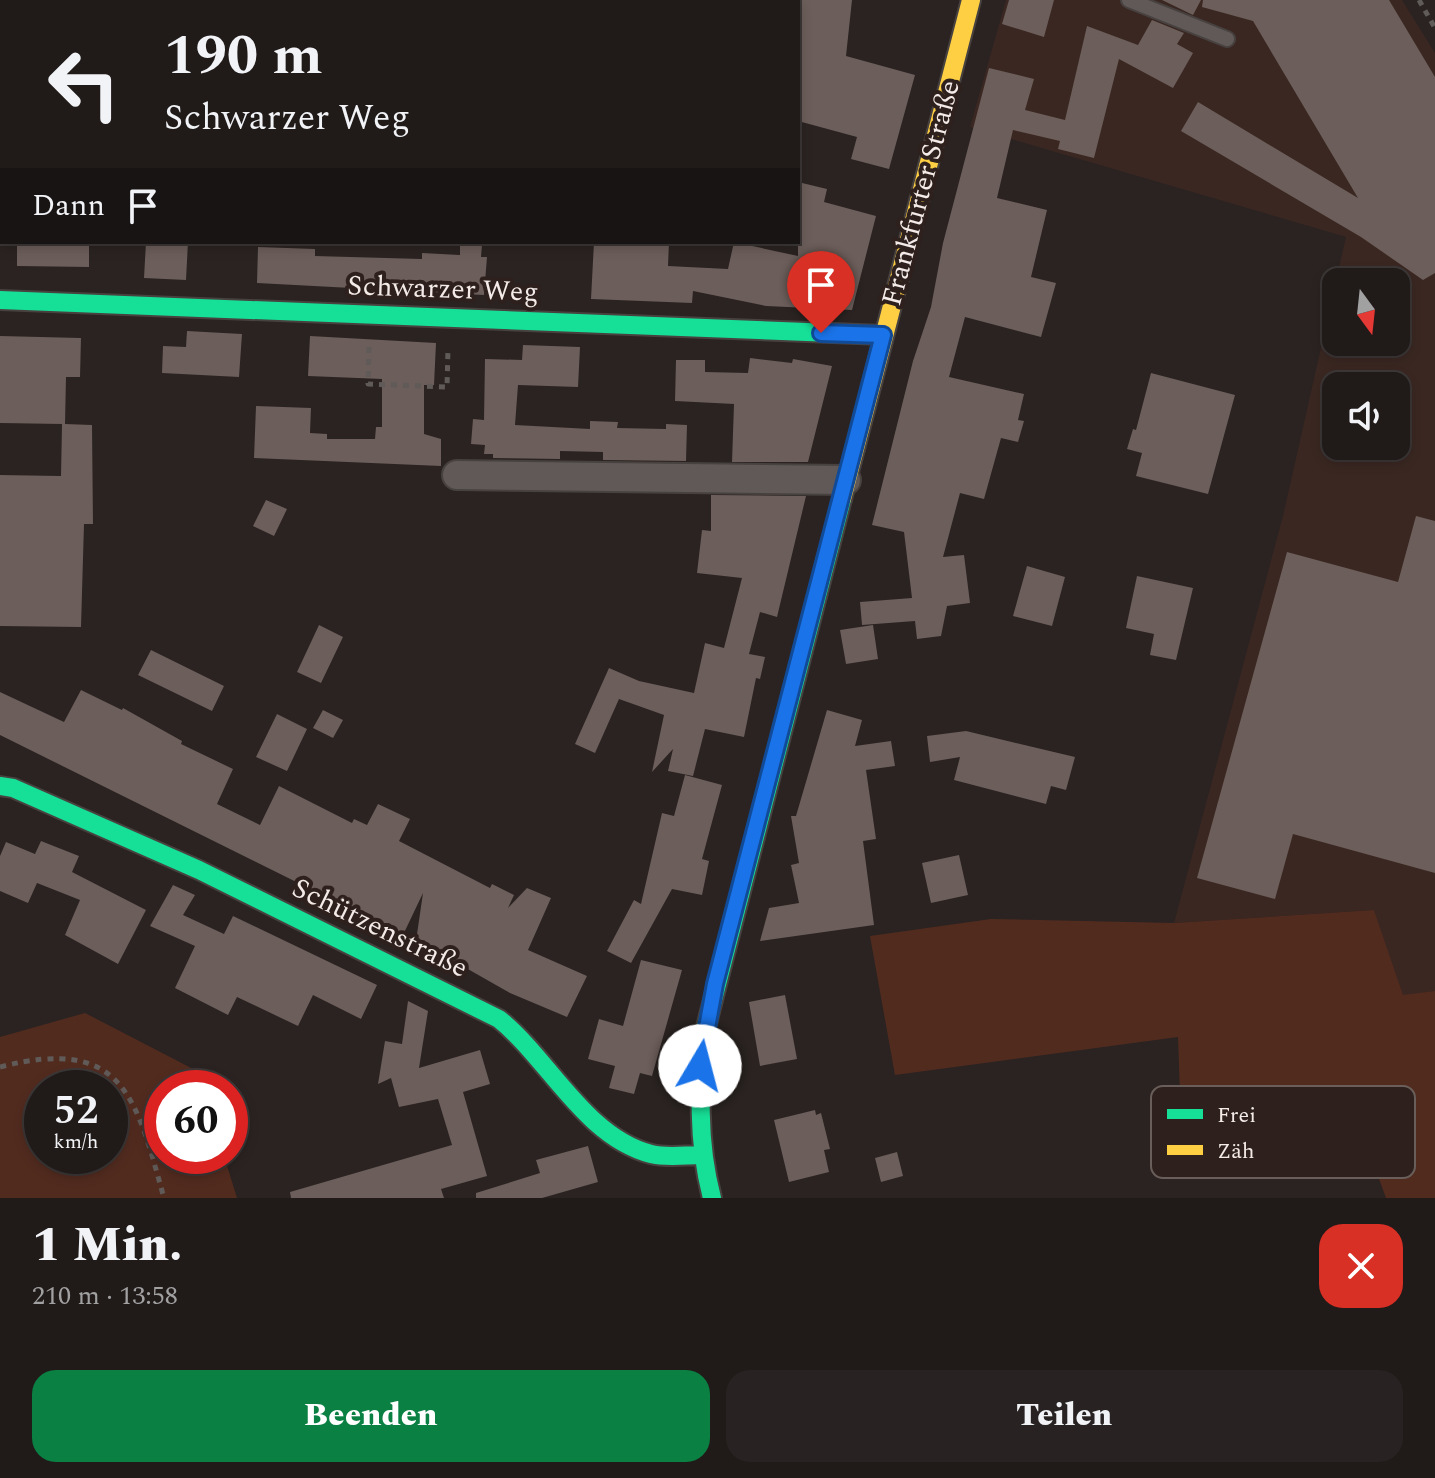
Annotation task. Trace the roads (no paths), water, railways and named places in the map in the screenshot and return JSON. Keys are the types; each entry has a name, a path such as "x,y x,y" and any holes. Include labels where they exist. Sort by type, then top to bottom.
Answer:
{"street":[{"name":"Frankfurter Straße","path":"712,1198 701,1155 698,1088 706,1027 971,0"},
{"name":"Schwarzer Weg","path":"0,300 883,335"},
{"path":"457,475 846,480"},
{"name":"Schützenstraße","path":"0,786 13,788 199,870 499,1019 531,1044 583,1108 618,1141 650,1154 701,1155"}],"lane":[{"path":"1129,0 1227,39"}]}
